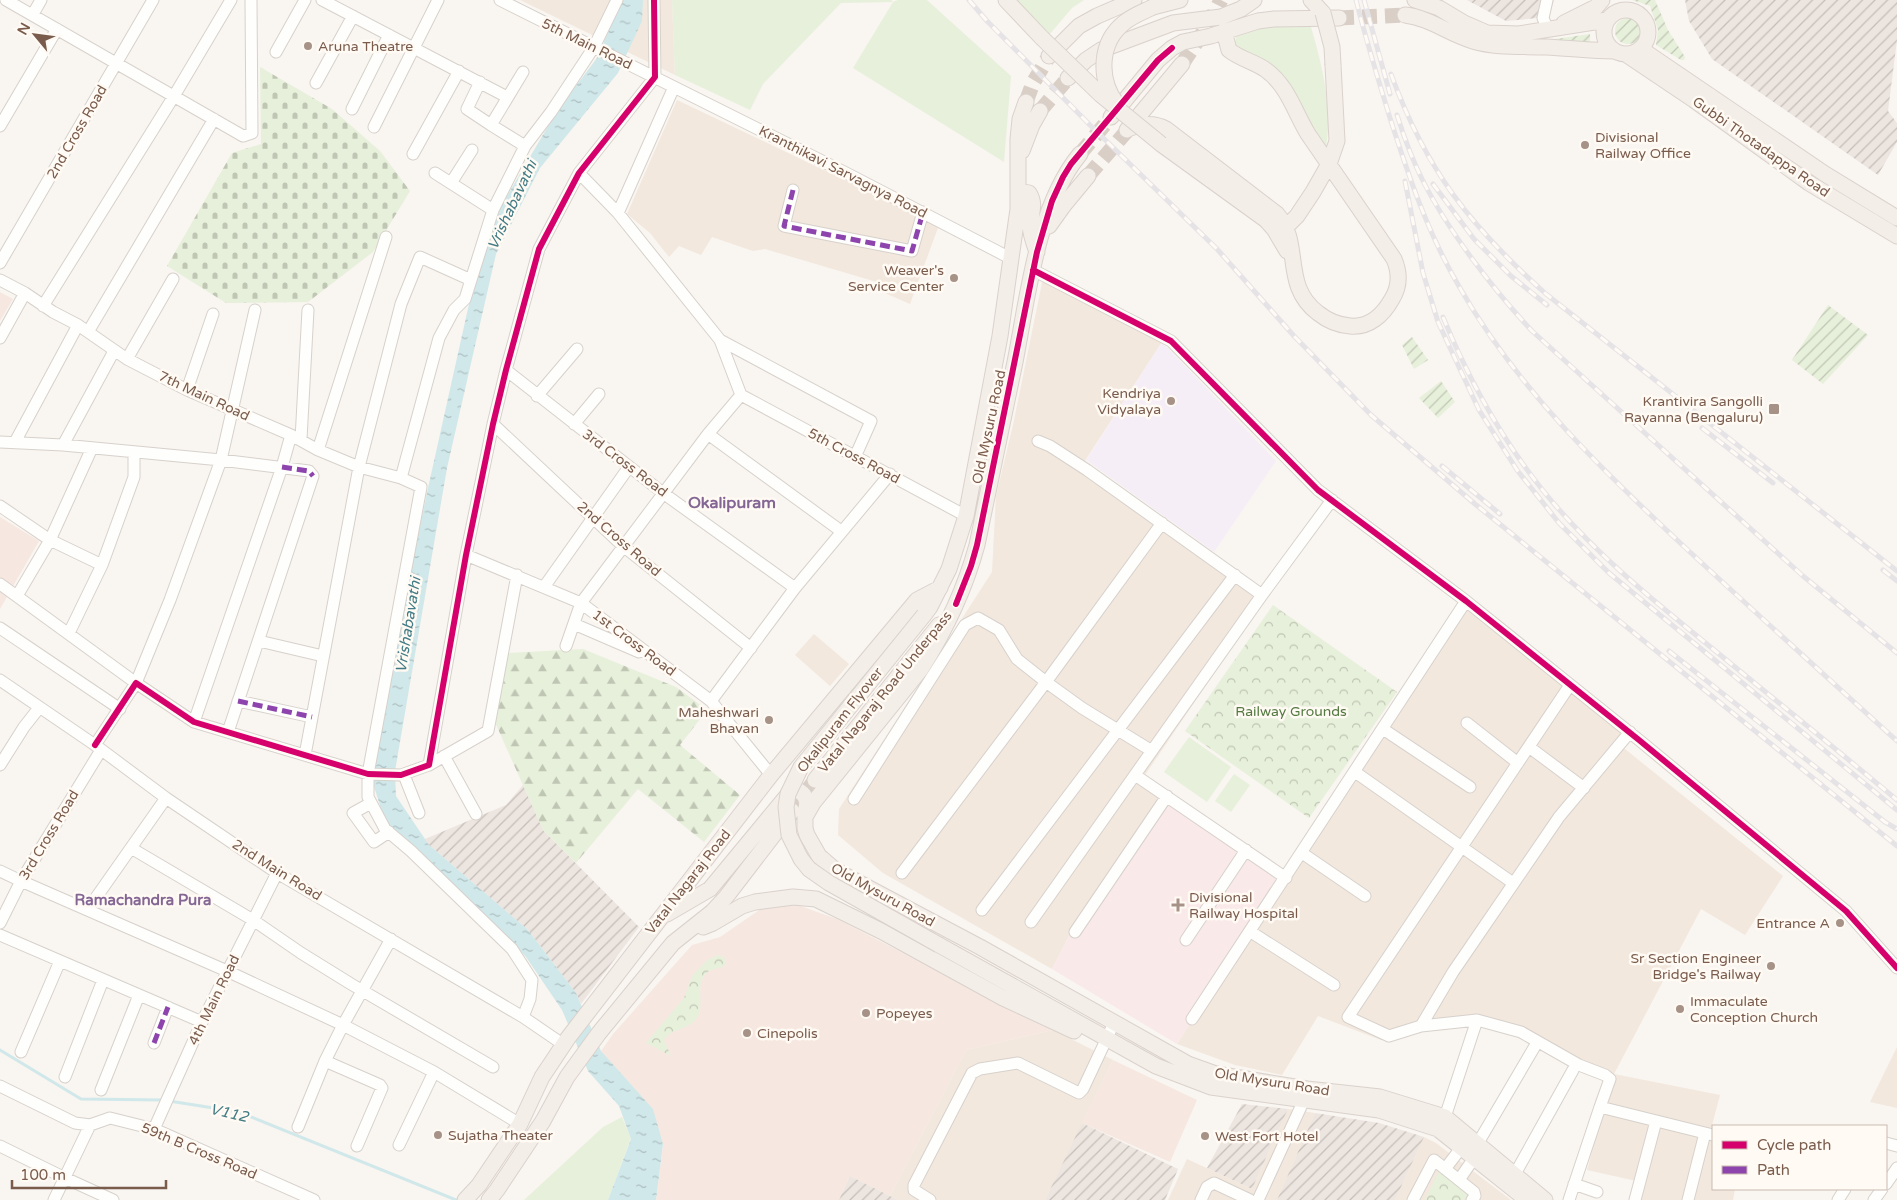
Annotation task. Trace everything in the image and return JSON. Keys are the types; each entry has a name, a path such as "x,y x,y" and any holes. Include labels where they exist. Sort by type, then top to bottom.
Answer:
{"main road":[{"path":"1006,0 1101,95 1117,115 1280,228"},
{"path":"1097,16 1105,0"},
{"path":"1049,56 1079,26 1134,0"},
{"path":"1117,115 1108,90 1103,64 1108,42 1115,32 1132,17 1153,7 1180,0"},
{"path":"1068,78 1086,60 1101,50 1173,23 1226,15 1254,0"},
{"path":"1280,228 1297,216 1329,164 1337,142 1332,47 1322,6 1311,0"},
{"path":"1405,15 1427,20 1474,41 1512,48 1548,47 1632,54 1645,44 1649,32 1648,24 1638,12 1625,5 1607,20 1519,34 1487,33 1464,23 1439,8 1415,0"},
{"path":"1545,30 1596,7 1602,0"},
{"path":"1117,115 1158,60 1172,48 1183,42 1211,36 1258,21 1339,18"},
{"path":"1607,20 1605,27 1606,41 1621,53"},
{"path":"1182,64 1127,130 1140,125 1157,125 1166,129 1267,206 1282,221 1280,228 1291,256 1299,290 1316,311 1331,322 1354,327 1370,323 1386,309 1394,296 1399,275 1394,259 1308,134 1295,107 1278,81 1266,70 1229,50 1224,31"},
{"name":"Gubbi Thotadappa Road","path":"1641,48 1826,174 1897,218"},
{"name":"Gubbi Thotadappa Road","path":"1621,53 1694,100 1809,183 1897,236"},
{"name":"Old Mysuru Road","path":"940,588 959,543 966,516 1000,336 1018,209 1017,164 1019,129 1026,102"},
{"path":"1017,164 1032,125 1040,111"},
{"path":"1037,252 1056,190 1080,154"},
{"path":"1037,252 1056,216 1088,176"},
{"path":"1018,192 1029,193 1032,198 1033,208 1030,225 1037,252"},
{"name":"Old Mysuru Road","path":"1037,252 977,545 971,566 956,604 921,670 818,796 799,813 810,842 819,856 835,870 980,947 1188,1064 1216,1074 1308,1089 1380,1097 1445,1117 1476,1151 1527,1200"},
{"name":"Okalipuram Flyover","path":"940,588 924,615 801,767 788,794 787,825 794,847 809,869 828,883 1111,1042"},
{"name":"Vatal Nagaraj Road","path":"466,1200 520,1124 542,1077 566,1041 771,775 917,600 940,588"},
{"name":"Vatal Nagaraj Road Underpass","path":"815,780 956,604"},
{"path":"801,739 789,760 788,766 790,772 818,796"},
{"path":"658,921 669,912 710,889 791,791 799,791 806,796 807,805 726,897 712,912 687,931"},
{"path":"687,931 712,923 742,906 755,902 793,897 816,899 881,930 1004,998 1048,1020 1077,1032 1092,1032"},
{"name":"Vatal Nagaraj Road","path":"493,1195 543,1121 564,1080 596,1036 667,949 687,931"},
{"name":"Old Mysuru Road","path":"1111,1042 1156,1066 1211,1087 1379,1110 1438,1129 1461,1148 1476,1151 1514,1174 1545,1200"}],"street":[{"path":"6,0 243,136 252,133 250,0"},
{"path":"33,14 41,0"},
{"name":"2nd Cross Road","path":"0,263 153,0"},
{"path":"43,306 174,96 231,0"},
{"path":"276,52 305,0"},
{"path":"322,0 507,97"},
{"name":"5th Main Road","path":"500,0 674,86"},
{"path":"401,478 440,338 454,310 465,299 493,210 525,146 551,112 594,47 617,0"},
{"path":"429,765 466,556 493,424 539,249 579,173 655,77 654,0"},
{"path":"1545,30 1543,18 1547,0"},
{"path":"374,127 414,48 433,2"},
{"path":"316,83 353,16"},
{"path":"0,126 57,29"},
{"path":"352,109 389,35"},
{"path":"413,154 459,71"},
{"path":"491,125 523,72"},
{"path":"480,82 467,108 525,146"},
{"path":"618,212 674,86"},
{"name":"Kranthikavi Sarvagnya Road","path":"674,86 1010,258"},
{"path":"88,332 214,119"},
{"path":"451,183 472,150"},
{"path":"435,173 493,210"},
{"path":"566,646 581,602 708,434 741,395 720,340 618,212 579,173"},
{"path":"793,190 784,226 912,251 923,212"},
{"path":"318,450 386,237"},
{"path":"305,755 359,467 401,304 420,257 471,280"},
{"path":"1033,270 1172,341 1318,490 1466,601 1570,686 1630,732 1846,912 1897,968"},
{"path":"127,359 173,279"},
{"name":"7th Main Road","path":"0,280 78,325 127,359 187,390 296,437 318,450 359,467 401,478 421,487 369,774"},
{"path":"0,338 25,293"},
{"name":"3rd Cross Road","path":"0,923 21,881 120,708 136,684 170,600 221,460 255,310"},
{"path":"194,722 282,467 296,437 308,310"},
{"path":"187,390 213,314"},
{"path":"0,454 78,325"},
{"path":"720,340 872,421 855,457"},
{"path":"537,396 577,349"},
{"path":"63,446 114,351"},
{"name":"3rd Cross Road","path":"506,370 664,493 795,588"},
{"path":"574,424 599,394"},
{"name":"5th Cross Road","path":"741,395 966,516"},
{"name":"2nd Cross Road","path":"493,424 623,546 751,648"},
{"path":"708,434 841,531"},
{"path":"6,442 221,460 309,471 313,476 228,732"},
{"path":"1038,442 1050,446 1088,470 1262,595"},
{"path":"17,596 50,540 92,448"},
{"path":"68,633 102,565 134,477 134,452"},
{"path":"544,587 629,466"},
{"path":"711,701 795,588 890,474"},
{"path":"1031,922 1262,595 1332,500"},
{"path":"0,506 50,540 102,565"},
{"path":"902,873 1046,682 1162,523"},
{"name":"1st Cross Road","path":"466,556 581,602 711,701 771,775"},
{"path":"0,584 136,684 194,722 369,774 402,775 429,765 488,731 517,575"},
{"path":"982,910 1235,575"},
{"path":"1192,1019 1251,932 1466,601"},
{"path":"854,799 965,625 978,618 999,630 1017,659 1046,682 1082,708 1152,751"},
{"path":"574,624 657,660"},
{"path":"0,628 120,708"},
{"path":"259,641 323,656"},
{"name":"2nd Main Road","path":"0,680 166,798 278,873 566,1041"},
{"path":"1569,1200 1610,1079 1605,1075 1580,1065 1521,1032 1477,1020 1422,1026 1389,1036 1348,1017 1570,686"},
{"path":"238,701 312,716"},
{"path":"0,765 24,727 39,708"},
{"path":"1467,723 1518,763"},
{"path":"1383,729 1470,787"},
{"path":"1422,1026 1453,972 1559,818 1630,732"},
{"path":"1529,747 1584,788"},
{"path":"444,756 476,814"},
{"path":"1355,772 1514,883"},
{"path":"369,774 368,798 385,829 412,851 512,950 532,980 530,1000 523,1017"},
{"path":"402,775 419,813"},
{"path":"1135,775 1286,878"},
{"path":"1075,932 1167,796"},
{"path":"88,910 166,798"},
{"path":"371,803 353,813 374,842 389,832"},
{"path":"131,848 253,920 301,953 362,990 493,1067"},
{"path":"1186,940 1246,850"},
{"path":"1302,853 1365,896"},
{"path":"0,871 344,1024 434,1072 520,1124"},
{"name":"4th Main Road","path":"154,1129 202,1022 278,873"},
{"path":"1251,932 1334,986"},
{"path":"0,935 202,1022"},
{"path":"298,1127 325,1062 391,939"},
{"path":"21,1052 60,961"},
{"path":"65,1077 104,980"},
{"path":"101,1090 139,995"},
{"path":"154,1043 168,1007"},
{"path":"1445,1117 1477,1020"},
{"path":"930,1200 917,1193 914,1190 914,1185 972,1073 980,1069 1018,1063 1079,1093 1111,1042 1114,1023"},
{"path":"1459,1180 1535,1046"},
{"path":"325,1062 380,1085 382,1088 357,1146"},
{"path":"1514,1174 1573,1070"},
{"path":"399,1145 434,1072"},
{"name":"59th B Cross Road","path":"0,1086 75,1124 90,1125 110,1118 154,1129 314,1200"},
{"path":"1258,1200 1304,1100"},
{"path":"1600,1107 1709,1134 1688,1200"},
{"path":"1635,1200 1656,1121"},
{"path":"54,1200 90,1125"},
{"path":"0,1146 113,1200"},
{"path":"1445,1169 1461,1148"},
{"path":"1413,1200 1432,1161 1436,1161 1475,1193 1472,1200"},
{"path":"1887,1183 1897,1168"},
{"path":"1200,1200 1207,1187 1214,1183 1250,1200"},
{"path":"1574,1184 1596,1192"}],"shaded area":[{"path":"520,0 672,0 675,75"},
{"path":"1467,0 1554,0 1549,17 1506,21"},
{"path":"1685,0 1897,0 1897,40 1888,111 1897,123 1897,142 1878,175 1712,59 1689,21"},
{"path":"677,100 939,225 910,304 885,293 887,285 765,249 753,251 712,237 701,255 679,246 669,257 650,233 627,214"},
{"path":"1043,278 1162,342 1079,470 1263,601 1141,781 1163,797 1072,930 1052,969 883,873 838,835 839,809 992,572 996,496 1013,425"},
{"path":"0,292 13,299 0,321"},
{"name":"Kendriya Vidyalaya","path":"1162,342 1276,461 1214,552 1086,460"},
{"path":"0,517 39,541 0,609"},
{"path":"1461,600 1623,732 1615,741 1783,876 1745,935 1701,909 1614,1074 1720,1095 1711,1129 1712,1190 1735,1190 1733,1200 1637,1200 1641,1182 1587,1170 1613,1074 1519,1027 1480,1015 1420,1023 1420,1032 1381,1040 1318,1016 1282,1075 1235,1065 1177,1044"},
{"path":"814,634 849,664 830,686 795,655"},
{"path":"523,785 543,830 639,927 581,1004 576,993 528,930 429,845 425,839 506,805"},
{"name":"Divisional Railway Hospital","path":"1163,797 1283,880 1177,1044 1052,969 1072,930"},
{"path":"792,903 837,919 1053,1030 966,1050 890,1196 850,1176 839,1200 656,1200 663,1144 601,1051 613,1034 692,945 720,937 765,906"},
{"path":"1053,1030 1113,1060 1045,1200 898,1200 890,1196 966,1050"},
{"path":"1897,1047 1897,1108 1870,1102"},
{"path":"1113,1060 1197,1100 1170,1162 1082,1123"},
{"path":"1242,1104 1288,1109 1252,1189 1207,1168"},
{"path":"1288,1109 1315,1113 1277,1200 1168,1200 1187,1159 1252,1189"},
{"path":"1315,1113 1379,1123 1424,1137 1395,1200 1277,1200"},
{"path":"1082,1123 1178,1169 1165,1200 1045,1200"},
{"path":"1424,1137 1436,1143 1511,1200 1395,1200"},
{"path":"850,1176 898,1200 839,1200"}],"green space":[{"path":"672,0 891,0 893,2 841,3 763,84 750,110 675,75"},
{"path":"898,0 927,0 1011,76 1004,162 853,68 893,2"},
{"path":"1015,0 1084,0 1072,8 1049,35"},
{"path":"1632,0 1655,0 1668,30 1685,57 1684,60 1656,45 1658,30 1650,6"},
{"path":"1628,18 1637,22 1641,31 1637,40 1628,44 1619,40 1615,31 1619,22"},
{"path":"1285,26 1311,27 1319,56 1327,102 1328,132 1326,147 1305,119 1294,91 1284,78 1235,44 1236,37 1260,29"},
{"path":"1590,34 1590,43 1541,41"},
{"path":"260,67 332,109 380,151 410,191 373,252 308,302 226,303 167,266 232,153 261,144"},
{"path":"1828,305 1868,335 1823,384 1792,360"},
{"path":"1412,337 1428,360 1414,369 1402,345"},
{"path":"1441,381 1455,402 1438,418 1419,398"},
{"name":"Railway Grounds","path":"1273,605 1397,692 1309,818 1185,731"},
{"path":"583,649 676,687 707,710 680,745 740,795 704,842 638,789 576,863 543,830 494,720 506,653"},
{"path":"1189,737 1231,767 1207,802 1164,772"},
{"path":"1234,774 1250,785 1231,812 1215,801"},
{"path":"718,955 724,957 726,962 724,966 709,971 701,981 700,1007 696,1019 693,1023 671,1033 664,1040 671,1056 646,1043 684,998 692,976 706,961"},
{"path":"622,1117 631,1138 608,1200 524,1200 603,1127"},
{"path":"1440,1169 1469,1193 1464,1200 1425,1200"}],"water":[{"name":"Vrishabavathi","path":"622,0 643,0 642,21 618,73 540,168 496,254 447,468 395,771 396,796 429,845 528,930 576,993 601,1051 653,1109 663,1144 656,1200 608,1200 631,1139 619,1106 588,1071 562,1010 526,957 506,935 427,859 387,828 372,780 392,658 428,488 471,295 497,213 557,111 597,58"}],"waterway":[{"name":"V112","path":"0,1050 81,1099 163,1100"},
{"name":"V112","path":"169,1101 239,1112 456,1200"}],"tunnel":[{"path":"1182,64 1208,25 1221,0"},
{"path":"1339,18 1405,15"},
{"path":"1026,102 1033,83 1049,56"},
{"path":"1040,111 1068,78"},
{"path":"1080,154 1111,117"},
{"path":"1088,176 1126,132"},
{"path":"793,809 815,780"}],"railway":[{"path":"969,0 987,21 1090,125 1217,249 1294,336 1371,415 1475,504 1897,846"},
{"path":"1356,0 1390,118 1429,226 1460,288 1483,326 1509,362 1565,429 1627,492 1897,741"},
{"path":"1364,0 1390,94"},
{"path":"1391,74 1419,139 1435,168 1473,220 1519,269 1546,294 1897,571"},
{"path":"1397,115 1418,171 1445,219 1472,259 1532,331 1803,576 1897,653"},
{"path":"1405,181 1423,273 1438,322 1479,410 1517,470 1559,523 1609,573 1897,810"},
{"path":"1433,184 1474,239 1511,276 1547,305"},
{"path":"1443,317 1475,386 1501,431 1529,473 1583,536 1646,594 1897,800"},
{"path":"1702,428 1773,483"},
{"path":"1442,466 1500,514"},
{"path":"1883,570 1897,581"},
{"path":"1669,651 1885,822 1897,829"}],"marked path":[{"path":"793,190 784,226 912,251 923,212"},
{"path":"282,467 309,471 313,476"},
{"path":"238,701 312,717"},
{"path":"154,1043 168,1007"}],"cycle path":[{"path":"95,745 136,683 194,722 368,774 401,775 429,765 466,555 493,424 539,249 579,173 655,77 654,0"},
{"path":"956,604 977,545 1037,252 1052,201 1071,164 1158,60 1172,48"},
{"path":"1033,270 1171,341 1318,490 1466,601 1639,740 1846,911 1897,968"}],"place":[{"name":"Aruna Theatre","path":"308,46"},
{"name":"Divisional Railway Office","path":"1585,145"},
{"name":"Weaver's Service Center","path":"954,278"},
{"name":"Kendriya Vidyalaya","path":"1171,401"},
{"name":"Krantivira Sangolli Rayanna (Bengaluru)","path":"1774,409"},
{"name":"Maheshwari Bhavan","path":"769,720"},
{"name":"Divisional Railway Hospital","path":"1178,905"},
{"name":"Entrance A","path":"1840,923"},
{"name":"Sr Section Engineer Bridge's Railway","path":"1771,966"},
{"name":"Immaculate Conception Church","path":"1680,1009"},
{"name":"Popeyes","path":"866,1013"},
{"name":"Cinepolis","path":"747,1033"},
{"name":"Sujatha Theater","path":"438,1135"},
{"name":"West Fort Hotel","path":"1205,1136"}],"district":[{"name":"Okalipuram","path":"732,503"},
{"name":"Ramachandra Pura","path":"143,900"}]}
